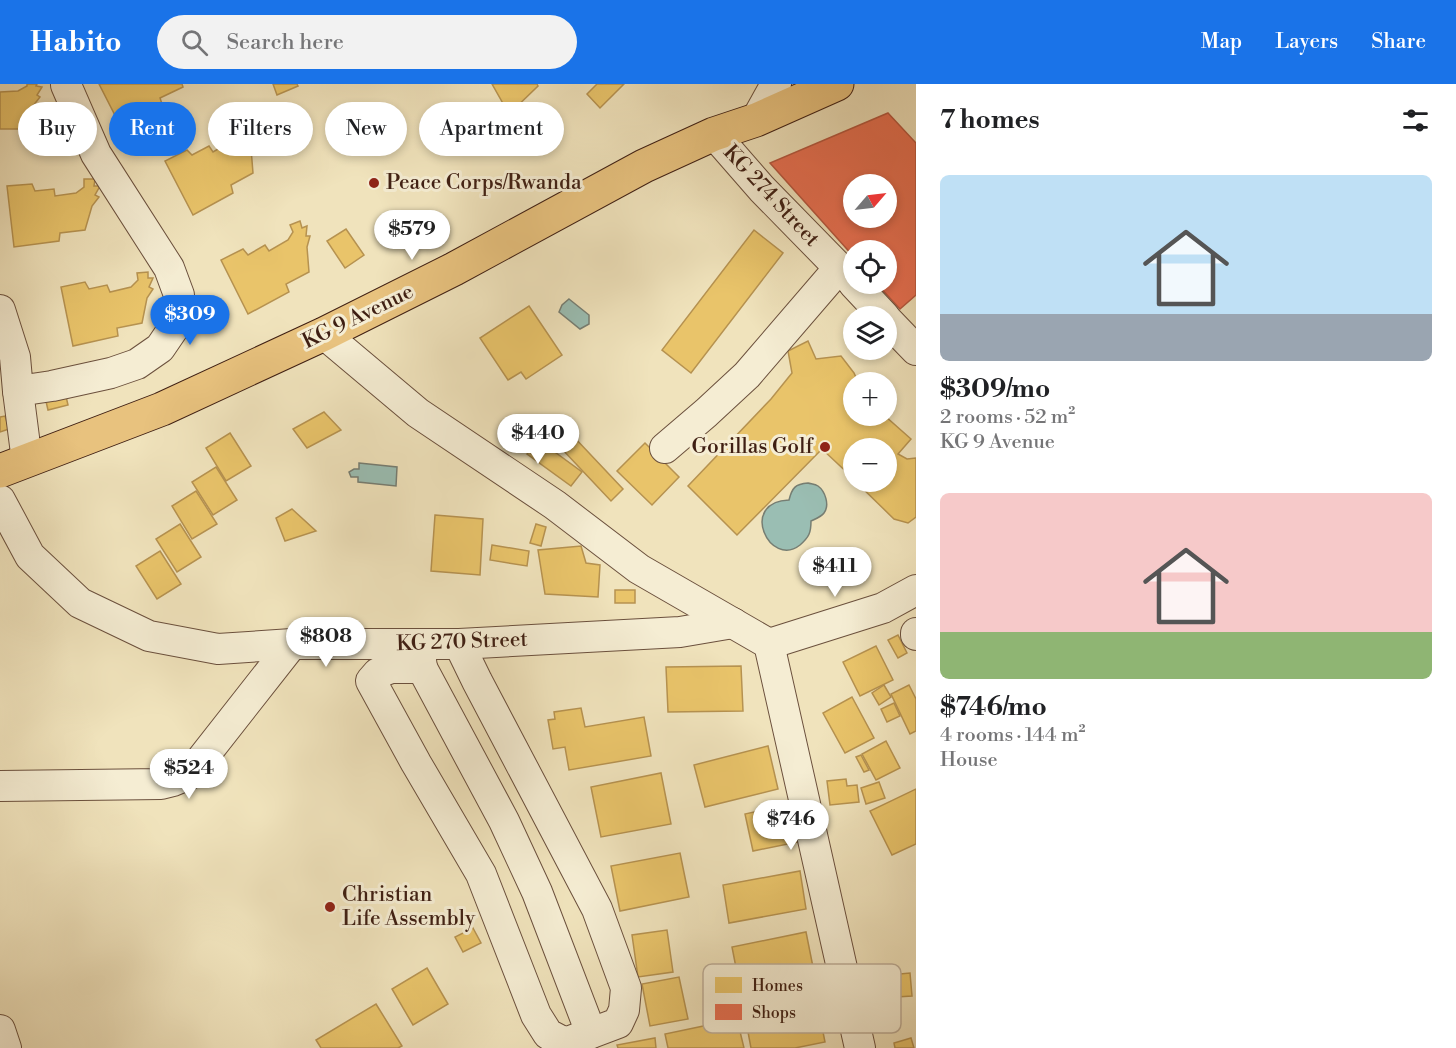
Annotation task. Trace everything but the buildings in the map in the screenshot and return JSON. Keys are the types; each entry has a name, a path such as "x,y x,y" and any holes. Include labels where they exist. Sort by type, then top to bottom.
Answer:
{"main road":[{"name":"KG 9 Avenue","path":"14,466 162,409 324,334 454,269 644,165 714,134 756,120 837,84"}],"street":[{"path":"756,120 776,84"},
{"path":"18,391 101,375 137,364 160,348 175,326 179,295 169,267 96,154 66,85"},
{"name":"KG 274 Street","path":"714,134 762,189 843,272"},
{"path":"665,448 706,413 843,284"},
{"name":"KG 274 Street","path":"863,294 874,306"},
{"path":"0,310 15,357 18,391 14,466"},
{"name":"KG 274 Street","path":"897,330 916,350"},
{"path":"324,334 418,413 555,505 639,569 770,644 883,608 916,590"},
{"name":"KG 270 Street","path":"0,500 30,556 80,603 149,636 218,649 292,644 421,656 459,644 680,632 733,623"},
{"path":"0,786 161,784 190,774 292,644"},
{"path":"459,644 597,909 626,988 624,1010 618,1023 565,1043 548,1034 536,1015 481,874 371,681 378,673 421,656 504,820 537,892 591,1033"},
{"path":"770,644 841,964"},
{"path":"0,1030 6,1048"},
{"path":"857,1033 860,1048"}],"water":[{"path":"569,299 589,315 589,324 580,329 559,312 562,305"},
{"path":"359,463 397,467 396,486 358,482 358,477 351,477 349,472 359,469"},
{"path":"808,483 817,485 823,491 827,502 826,510 821,516 811,521 809,534 800,545 789,550 778,548 770,542 764,532 762,521 765,511 774,503 789,500 797,486"}],"place":[{"name":"Peace Corps/Rwanda","path":"374,183"},
{"name":"Gorillas Golf","path":"825,447"},
{"name":"Christian Life Assembly","path":"330,907"}]}
